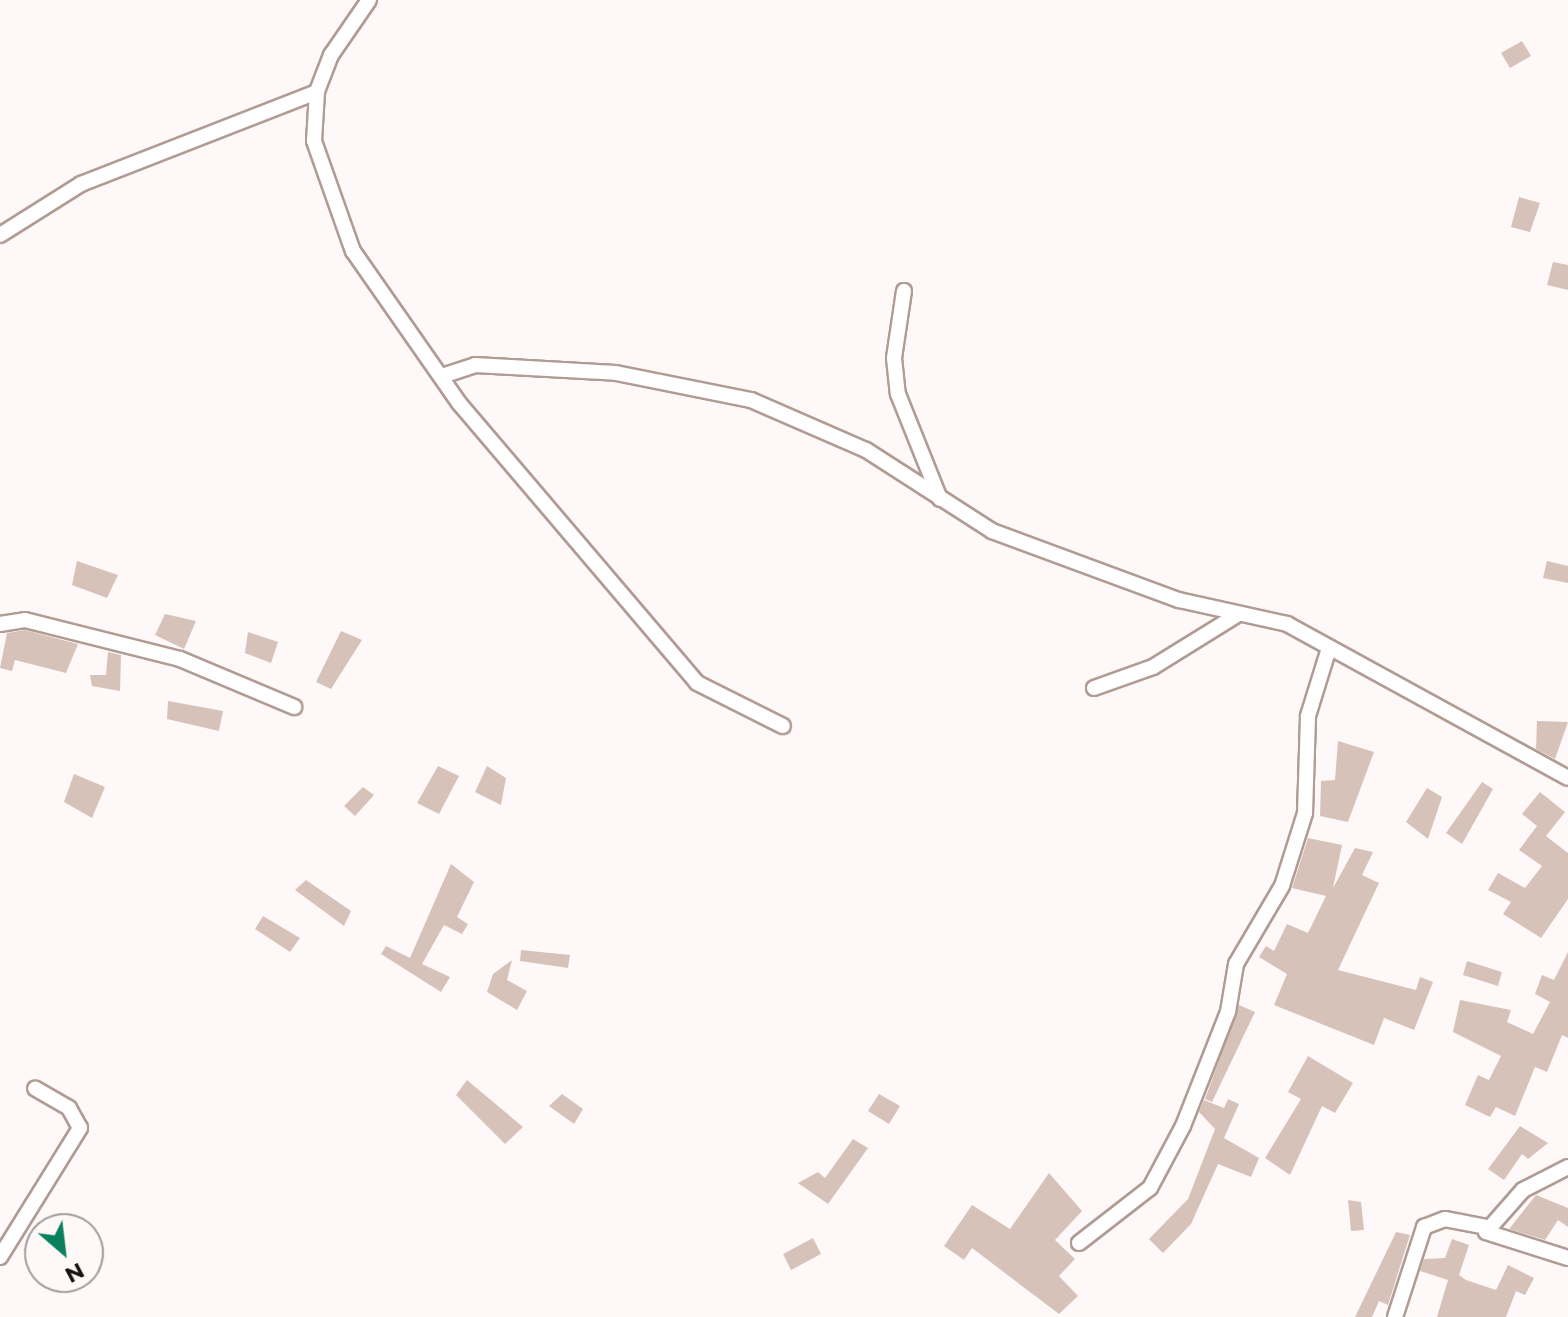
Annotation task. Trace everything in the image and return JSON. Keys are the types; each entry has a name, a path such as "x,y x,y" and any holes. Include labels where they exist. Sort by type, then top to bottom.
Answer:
{"street":[{"path":"369,0 331,55 317,92 314,141 347,239 403,331 697,683 783,726"},
{"path":"0,235 81,184 317,92"},
{"path":"904,291 894,358 898,394 940,500"},
{"path":"442,376 504,366 685,383 813,423 992,531 1237,615 1287,624 1568,778"},
{"path":"1094,688 1153,667 1237,615"},
{"path":"0,624 25,620 180,659 294,707"},
{"path":"1079,1243 1150,1188 1168,1164 1228,1012 1243,947 1282,886 1305,813 1308,716 1329,648"},
{"path":"0,1257 80,1128 69,1108 35,1088"},
{"path":"1487,1227 1523,1190 1568,1167"},
{"path":"1395,1317 1424,1227 1445,1219 1487,1227"},
{"path":"1487,1227 1491,1238 1568,1258"}],"building":[{"path":"1522,41 1531,56 1510,68 1501,53"},
{"path":"1519,197 1540,203 1530,232 1511,227"},
{"path":"1553,262 1568,265 1568,290 1547,285"},
{"path":"77,561 118,575 107,598 72,585"},
{"path":"1547,561 1568,566 1568,583 1543,578"},
{"path":"165,614 196,621 184,649 155,635"},
{"path":"25,630 78,644 66,673 15,660 12,671 0,668 7,633"},
{"path":"341,631 362,640 331,689 316,682"},
{"path":"248,632 278,642 271,663 245,653"},
{"path":"108,652 121,655 120,691 92,686 90,675 106,675"},
{"path":"168,701 223,711 219,731 167,719"},
{"path":"1537,721 1568,722 1555,759 1536,749"},
{"path":"1338,741 1374,752 1348,822 1320,816 1321,781 1335,780"},
{"path":"438,766 459,776 439,814 417,803"},
{"path":"487,766 506,778 501,805 475,792"},
{"path":"74,774 105,787 92,818 64,802"},
{"path":"1482,782 1493,789 1462,844 1446,833"},
{"path":"363,787 374,795 355,816 344,806"},
{"path":"1427,788 1442,797 1428,839 1406,822"},
{"path":"1540,792 1565,812 1546,836 1568,853 1568,899 1541,938 1503,914 1511,902 1488,890 1498,873 1525,888 1542,866 1519,850 1537,826 1522,814"},
{"path":"1308,838 1342,845 1333,888 1355,848 1373,852 1362,875 1379,883 1338,970 1416,990 1420,977 1433,982 1414,1030 1384,1018 1374,1045 1274,1005 1287,974 1259,957 1266,946 1274,951 1287,924 1308,933 1326,896 1292,888"},
{"path":"451,864 474,882 457,917 468,924 462,934 444,925 422,964 450,977 441,992 381,954 386,946 410,958"},
{"path":"306,880 351,911 344,926 295,890"},
{"path":"263,916 300,938 290,952 255,929"},
{"path":"521,950 570,955 568,968 520,961"},
{"path":"1568,952 1568,1038 1562,1035 1547,1072 1535,1067 1515,1116 1496,1107 1490,1117 1465,1105 1478,1075 1489,1080 1501,1056 1453,1032 1460,1000 1511,1010 1507,1022 1533,1034 1550,1002 1535,994 1542,975 1554,980"},
{"path":"512,960 507,980 527,991 517,1010 487,992 493,974"},
{"path":"1467,961 1502,972 1498,986 1463,975"},
{"path":"1239,1005 1255,1012 1212,1102 1205,1099"},
{"path":"1308,1056 1353,1083 1335,1113 1322,1106 1290,1175 1265,1158 1301,1099 1288,1092"},
{"path":"467,1080 523,1127 505,1144 456,1095"},
{"path":"562,1094 583,1109 574,1124 549,1106"},
{"path":"879,1094 900,1106 889,1124 868,1111"},
{"path":"1228,1099 1239,1104 1224,1138 1259,1158 1251,1177 1218,1164 1191,1224 1163,1253 1149,1239 1188,1199 1215,1129 1199,1112 1204,1100 1224,1108"},
{"path":"1520,1126 1548,1143 1528,1159 1522,1154 1504,1180 1488,1169"},
{"path":"853,1139 868,1148 828,1204 798,1183 818,1172 825,1178"},
{"path":"1049,1173 1082,1211 1055,1240 1075,1259 1059,1276 1078,1296 1059,1314 972,1248 964,1260 944,1246 972,1205 1010,1229"},
{"path":"1536,1195 1568,1208 1568,1227 1558,1220 1545,1240 1509,1229"},
{"path":"1348,1200 1361,1202 1364,1230 1351,1231"},
{"path":"1396,1232 1410,1235 1388,1305 1379,1301 1372,1317 1355,1317"},
{"path":"813,1238 821,1254 791,1270 783,1254"},
{"path":"1452,1239 1469,1245 1459,1275 1466,1280 1496,1290 1508,1265 1534,1278 1525,1295 1516,1291 1506,1317 1437,1317 1448,1280 1420,1271 1424,1259 1445,1258"}]}
